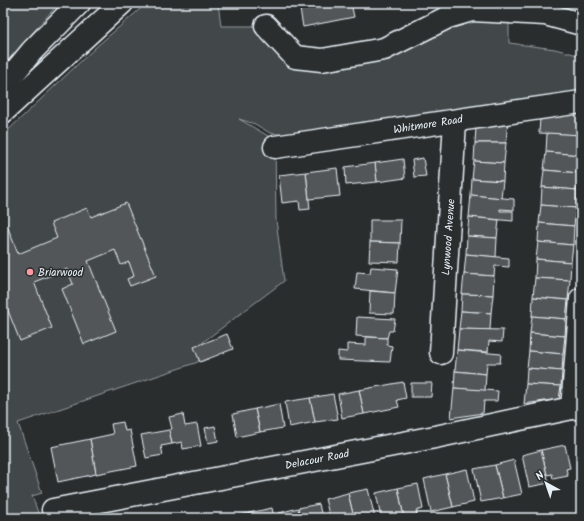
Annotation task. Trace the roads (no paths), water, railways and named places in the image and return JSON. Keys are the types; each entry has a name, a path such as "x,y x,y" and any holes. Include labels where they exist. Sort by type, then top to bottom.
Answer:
{"street":[{"path":"3,86 32,51 79,3"},
{"path":"3,112 122,3"},
{"path":"266,26 295,57 322,60 384,49 448,17 472,10 545,14 581,24"},
{"name":"Whitmore Road","path":"275,147 581,102"},
{"name":"Lynwood Avenue","path":"441,353 455,121"},
{"path":"576,408 581,299"},
{"name":"Delacour Road","path":"53,510 576,408"}],"place":[{"name":"Briarwood","path":"30,272"}]}
